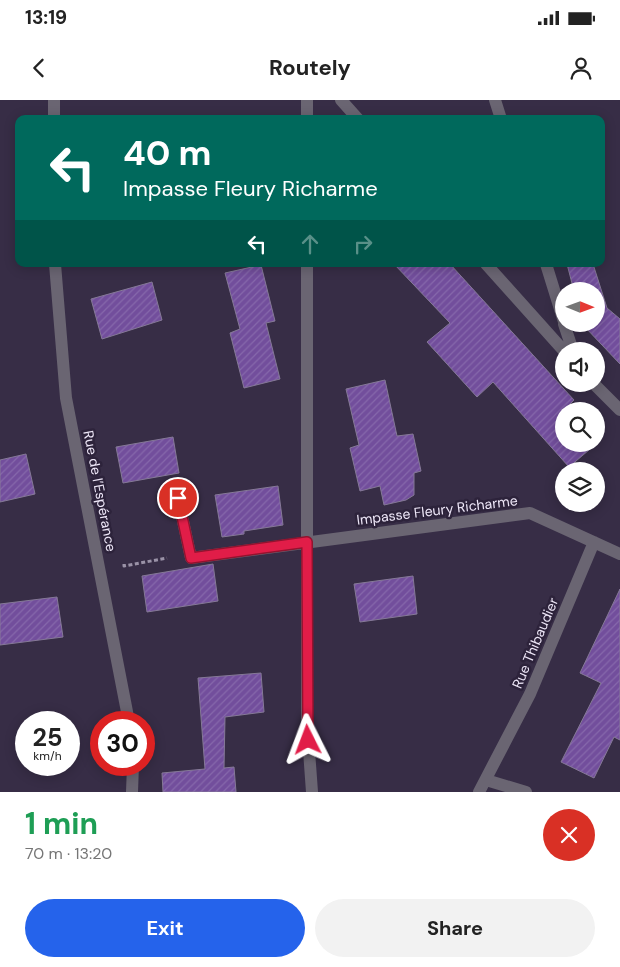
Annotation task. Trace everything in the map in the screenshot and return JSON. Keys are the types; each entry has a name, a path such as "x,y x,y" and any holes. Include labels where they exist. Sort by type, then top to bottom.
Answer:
{"street":[{"path":"54,100 54,115"},
{"path":"307,115 308,100"},
{"path":"341,100 354,115"},
{"path":"495,100 500,115"},
{"name":"Rue de l’Espérance","path":"55,267 66,398 127,711"},
{"path":"307,267 307,723 312,792"},
{"path":"489,267 556,342"},
{"path":"547,267 555,294"},
{"path":"602,392 620,410"},
{"name":"Impasse Fleury Richarme","path":"178,498 191,558 530,513 594,542"},
{"path":"594,542 620,554"},
{"name":"Rue Thibaudier","path":"479,792 530,694 594,542"},
{"path":"132,792 133,776"},
{"path":"486,780 526,792"}],"path":[{"path":"123,558 124,566 147,562"}],"building":[{"path":"252,267 262,267 275,321 266,323 280,379 244,388 230,333 240,329 225,273"},
{"path":"397,267 453,267 555,379 555,392 567,392 574,400 572,402 555,402 555,451 493,382 477,397 427,342 450,323"},
{"path":"568,267 594,267 599,282 572,282"},
{"path":"152,282 162,320 102,339 91,299"},
{"path":"605,302 607,308 620,319 620,364 605,348 605,342 599,342 590,332 605,332"},
{"path":"385,380 397,436 413,434 421,471 414,473 414,495 406,500 384,505 380,486 360,491 350,448 359,445 346,389"},
{"path":"173,437 179,473 123,483 116,447"},
{"path":"556,452 587,452 575,462 565,462"},
{"path":"26,454 35,494 0,502 0,460"},
{"path":"278,486 283,525 244,531 244,534 222,537 215,495"},
{"path":"213,564 218,601 147,612 142,576"},
{"path":"413,576 417,614 360,622 354,584"},
{"path":"620,589 620,740 614,737 594,778 561,762 601,683 580,673"},
{"path":"57,597 63,637 0,645 0,604"},
{"path":"261,673 264,712 225,717 224,768 234,767 236,792 163,792 162,773 205,769 198,678"}],"route":[{"path":"178,498 191,558 307,542 308,740"}]}
